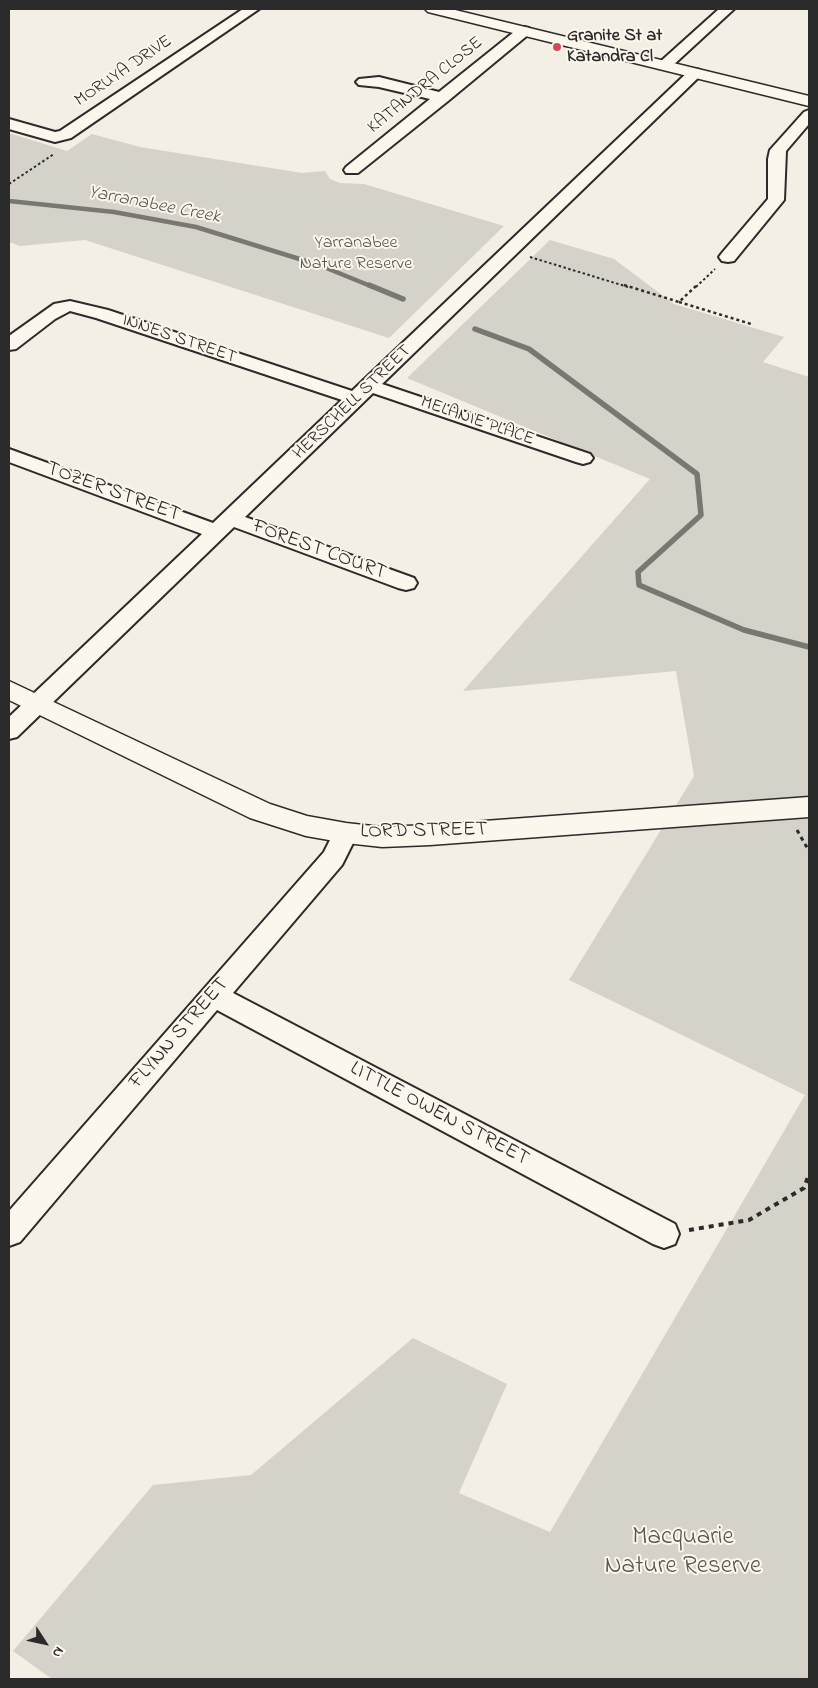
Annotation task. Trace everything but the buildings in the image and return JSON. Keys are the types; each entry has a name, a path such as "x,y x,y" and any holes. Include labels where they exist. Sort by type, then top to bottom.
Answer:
{"main road":[{"path":"433,9 809,101"},
{"name":"LORD STREET","path":"9,690 260,811 306,826 346,833 382,838 430,836 809,807"}],"street":[{"name":"MORUYA DRIVE","path":"55,136 65,135 252,9"},
{"path":"665,65 726,9"},
{"name":"KATANDRA CLOSE","path":"352,170 524,31"},
{"name":"HERSCHELL STREET","path":"9,730 695,73"},
{"path":"364,82 379,82 443,98"},
{"path":"728,257 776,200 776,159 778,150 809,115"},
{"path":"9,124 55,136"},
{"name":"INNES STREET","path":"9,345 50,314 60,308 70,306 363,392"},
{"name":"MELANIE PLACE","path":"363,392 583,458"},
{"name":"TOZER STREET","path":"9,455 224,525"},
{"name":"FOREST COURT","path":"224,525 406,583"},
{"name":"FLYNN STREET","path":"9,1232 333,858 346,833"},
{"name":"LITTLE OWEN STREET","path":"213,995 664,1234"}],"path":[{"path":"9,184 72,142 55,136"},
{"path":"510,250 751,324"},
{"path":"678,302 728,257"},
{"path":"664,1234 749,1220 804,1188 809,1174"}],"green space":[{"name":"Yarranabee Nature Reserve","path":"9,133 67,151 92,134 140,147 302,173 325,171 330,179 340,183 364,184 504,226 389,338 85,240 20,246 9,242"},
{"name":"Macquarie Nature Reserve","path":"550,240 614,259 674,304 784,337 763,362 809,377 809,1679 52,1679 13,1651 153,1485 251,1475 413,1338 507,1384 459,1493 550,1532 805,1095 569,980 694,776 676,671 463,691 650,479 407,378"}],"waterway":[{"name":"Yarranabee Creek","path":"9,201 114,212 196,227 319,265 373,287"},
{"name":"Yarranabee Creek","path":"369,285 403,299"},
{"path":"475,329 529,349 697,474 701,515 638,572 639,585 744,630 809,647"}],"place":[{"name":"Granite St at Katandra Cl","path":"557,47"}]}
